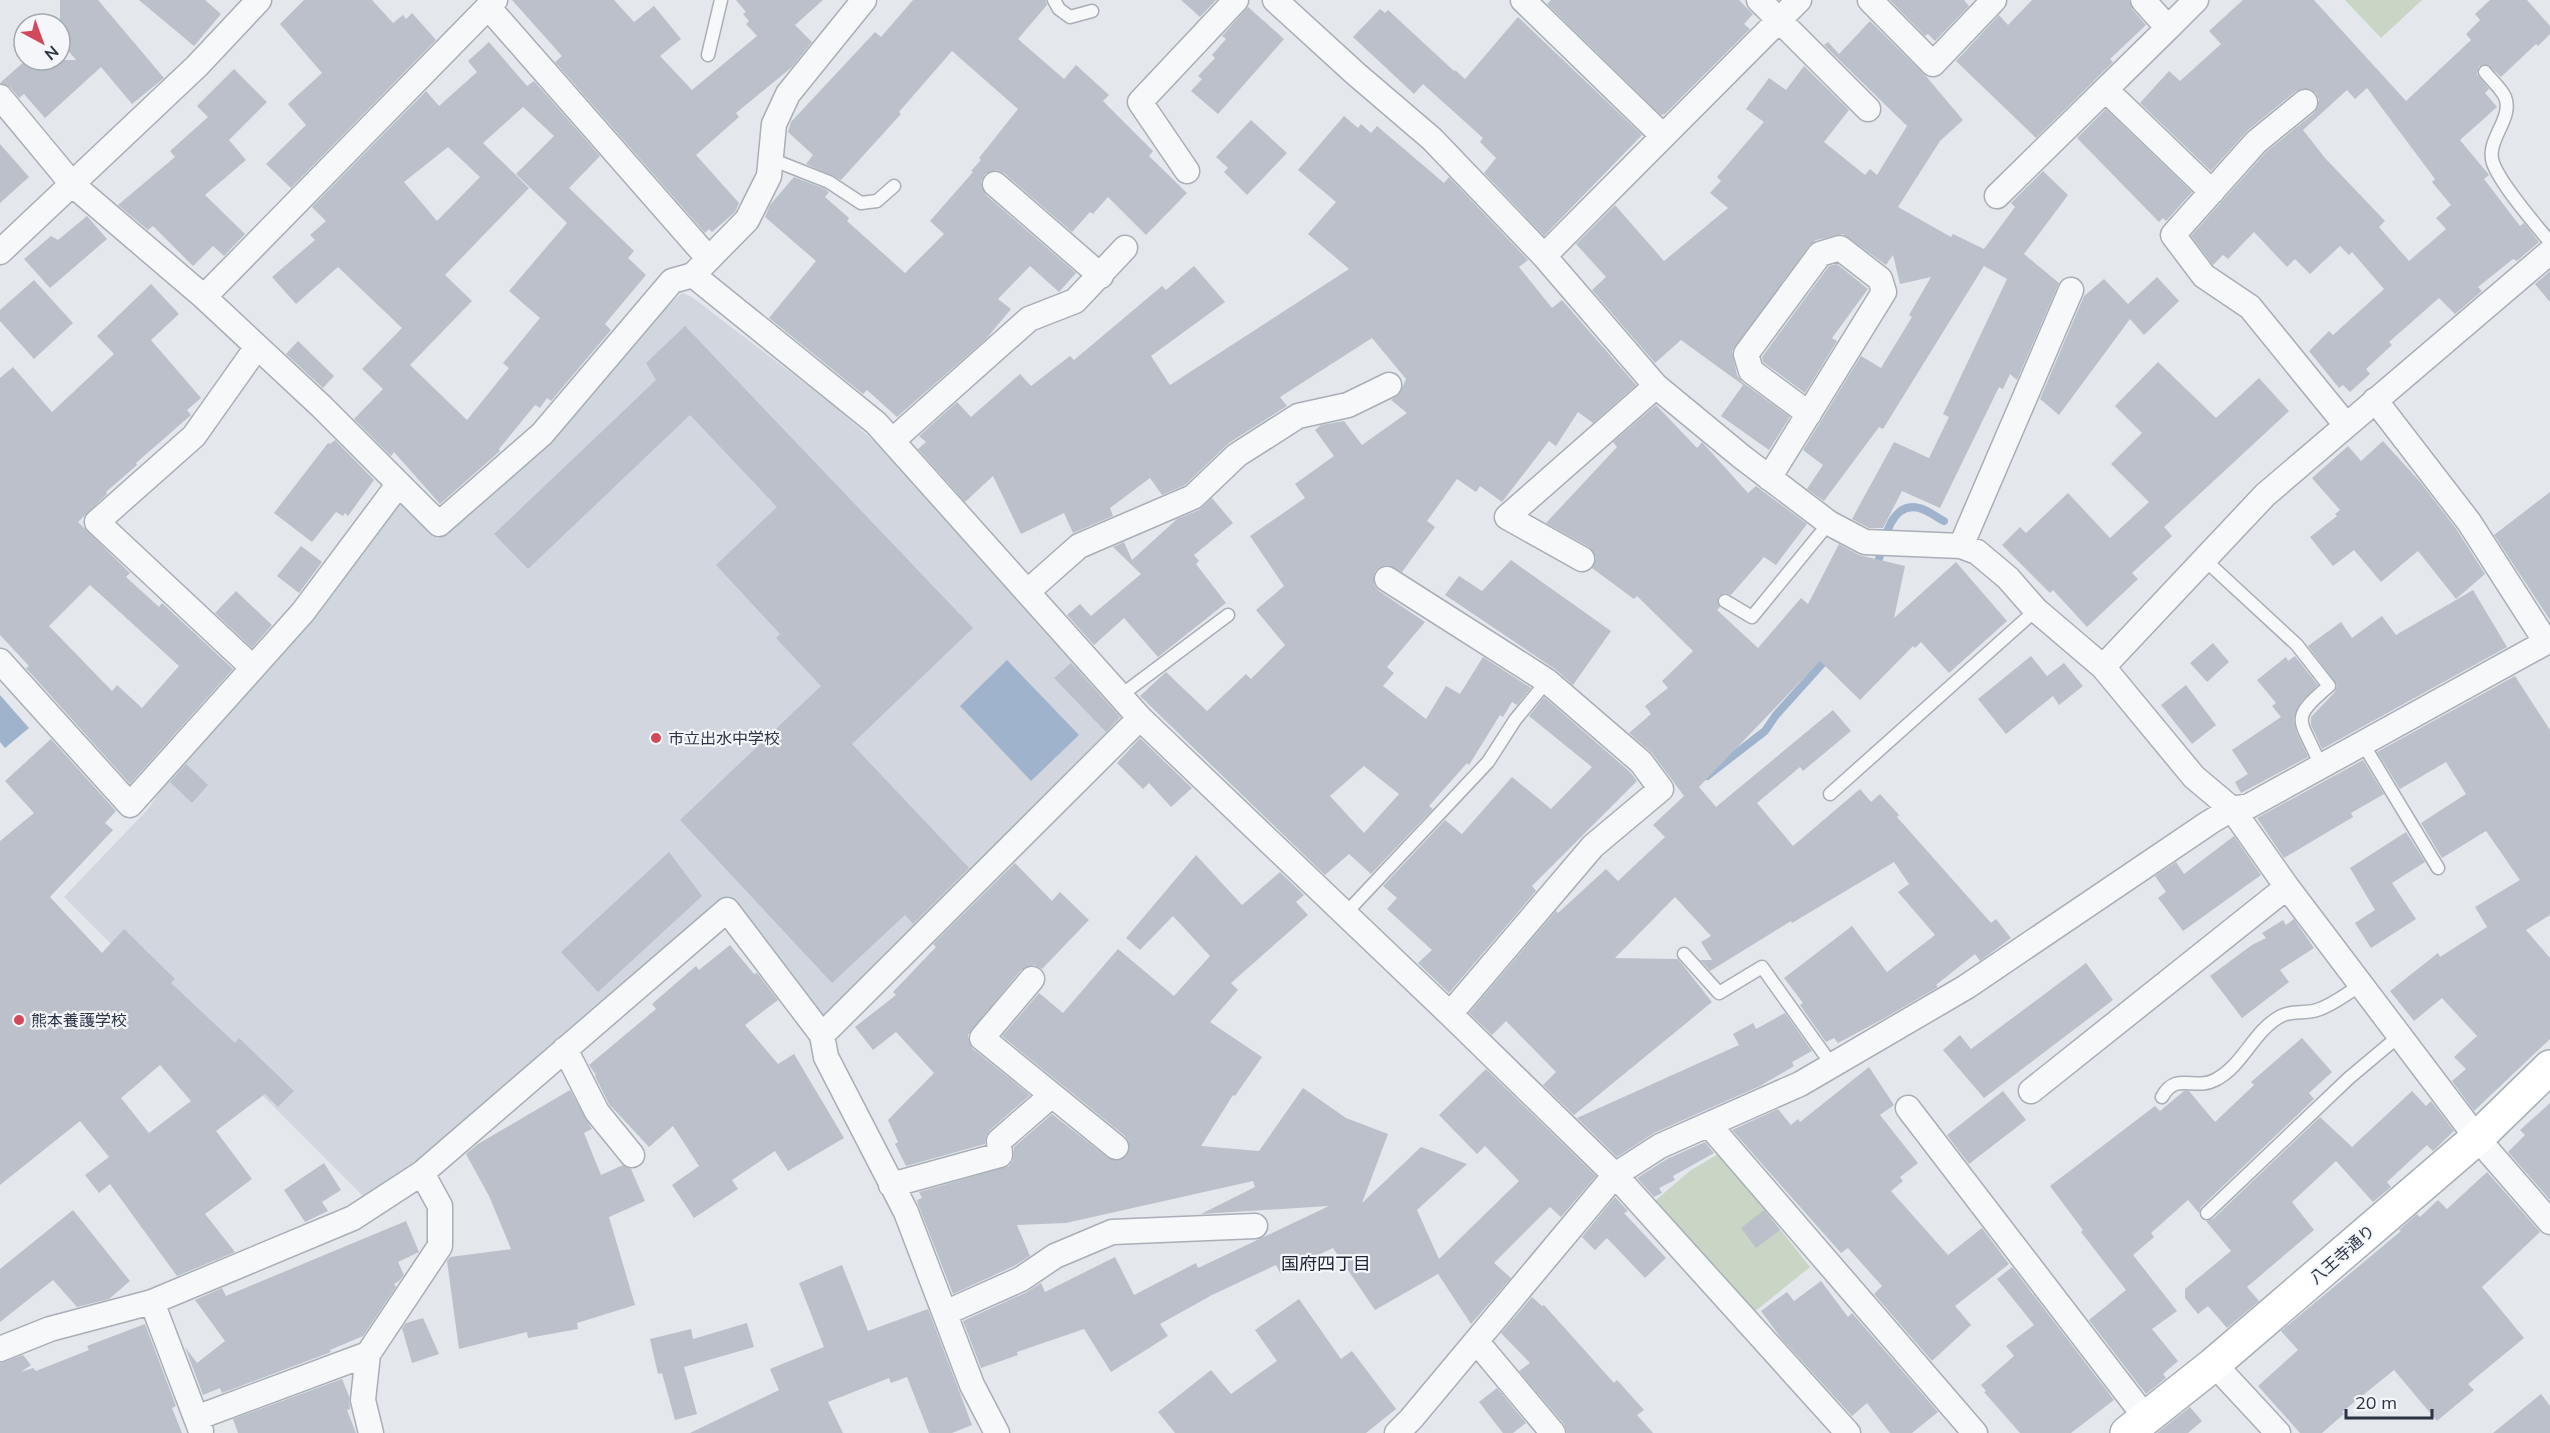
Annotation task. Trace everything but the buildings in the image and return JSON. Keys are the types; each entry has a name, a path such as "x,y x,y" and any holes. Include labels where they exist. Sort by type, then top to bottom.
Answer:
{"street":[{"path":"0,252 197,66 259,0"},
{"path":"0,97 73,185 204,297 321,406 439,524 542,434 672,281 701,267 747,220 769,176 774,124 788,94 864,0"},
{"path":"1187,171 1140,102 1236,0"},
{"path":"1275,0 1432,139 1544,256 1656,386 1769,478 1830,523 1865,542 1961,546 1977,552 2008,578 2036,610 2103,667 2194,777 2232,809 2287,887 2477,1138 2550,1222"},
{"path":"1523,0 1663,136"},
{"path":"1759,0 1869,109"},
{"path":"1544,256 1799,0"},
{"path":"1870,0 1933,64 1994,0"},
{"path":"2142,0 2168,28"},
{"path":"1997,196 2196,0"},
{"path":"204,297 491,4 701,267 876,423 1140,718 1615,1175 1848,1433"},
{"path":"2106,90 2212,192"},
{"path":"2305,102 2256,142 2173,235 2204,276 2250,307 2346,425"},
{"path":"995,184 1101,276"},
{"path":"892,441 1029,319 1075,302 1125,248"},
{"path":"1769,478 1809,414 1884,292 1880,279 1840,248 1820,254 1746,354 1751,371 1809,414"},
{"path":"2103,667 2265,495 2550,252"},
{"path":"1961,546 2071,290"},
{"path":"254,668 97,522 194,436 257,347"},
{"path":"1028,592 1079,546 1193,497 1237,455 1299,416 1348,405 1389,385"},
{"path":"1582,559 1507,516 1656,386"},
{"path":"1397,1433 1615,1175 1660,1146 1800,1084 1966,987 2137,870 2232,809 2249,807 2548,641 2469,522 2375,400"},
{"path":"0,661 130,805 303,612 398,485"},
{"path":"1386,579 1546,681 1641,762 1661,789 1593,846 1450,1014"},
{"path":"822,1035 1140,718"},
{"path":"2031,1091 2287,887"},
{"path":"0,1349 50,1329 152,1302 353,1218 422,1173 727,910 822,1035 826,1057 906,1212 972,1385 997,1433"},
{"path":"1032,979 982,1038 1116,1147"},
{"path":"565,1050 597,1112 632,1155"},
{"name":"八王寺通り","path":"2137,1426 2214,1364 2477,1138 2550,1067"},
{"path":"891,1185 1000,1155 999,1141 1052,1095"},
{"path":"1908,1108 2137,1426"},
{"path":"1709,1125 1975,1433"},
{"path":"370,1433 363,1400 368,1354 440,1246 440,1206 422,1173"},
{"path":"945,1313 1021,1279 1055,1256 1112,1232 1255,1226"},
{"path":"152,1302 199,1425 368,1354"},
{"path":"1476,1341 1553,1433"},
{"path":"2214,1364 2278,1433"}],"lane":[{"path":"708,55 721,0"},
{"path":"1054,0 1059,9 1070,17 1092,11"},
{"path":"2485,72 2506,99 2506,112 2492,148 2493,163 2512,193 2550,242"},
{"path":"771,159 829,182 861,203 877,201 894,186"},
{"path":"1725,601 1752,616 1830,523"},
{"path":"2205,560 2297,645 2329,686 2308,703 2301,718 2303,732 2318,760 2314,771"},
{"path":"1830,794 2036,610"},
{"path":"1120,696 1228,615"},
{"path":"1345,914 1488,762 1515,720 1546,681"},
{"path":"2363,744 2438,868"},
{"path":"1684,954 1719,993 1762,967 1832,1065"},
{"path":"2162,1096 2174,1083 2198,1085 2214,1081 2232,1068 2265,1029 2281,1016 2298,1011 2315,1011 2361,985"},
{"path":"2207,1213 2349,1078 2399,1036"}],"shaded area":[{"name":"市立出水中学校","path":"682,293 692,297 833,405 902,466 1131,720 816,1023 727,899 429,1157 366,1199 64,897 148,809 183,756 400,501 438,539 549,440 621,350"}],"green space":[{"path":"2345,0 2422,0 2381,38"},
{"path":"1720,1153 1810,1267 1748,1317 1649,1206 1691,1170"}],"water":[{"path":"1007,660 1079,735 1031,781 960,706"},
{"path":"0,695 29,728 5,748 0,742"}],"waterway":[{"path":"1876,571 1888,529 1900,512 1908,508 1919,508 1944,521"},
{"path":"1707,776 1765,731 1776,715 1830,655"}],"place":[{"name":"市立出水中学校","path":"656,738"},
{"name":"熊本養護学校","path":"19,1020"}],"district":[{"name":"国府四丁目","path":"1326,1264"}]}
